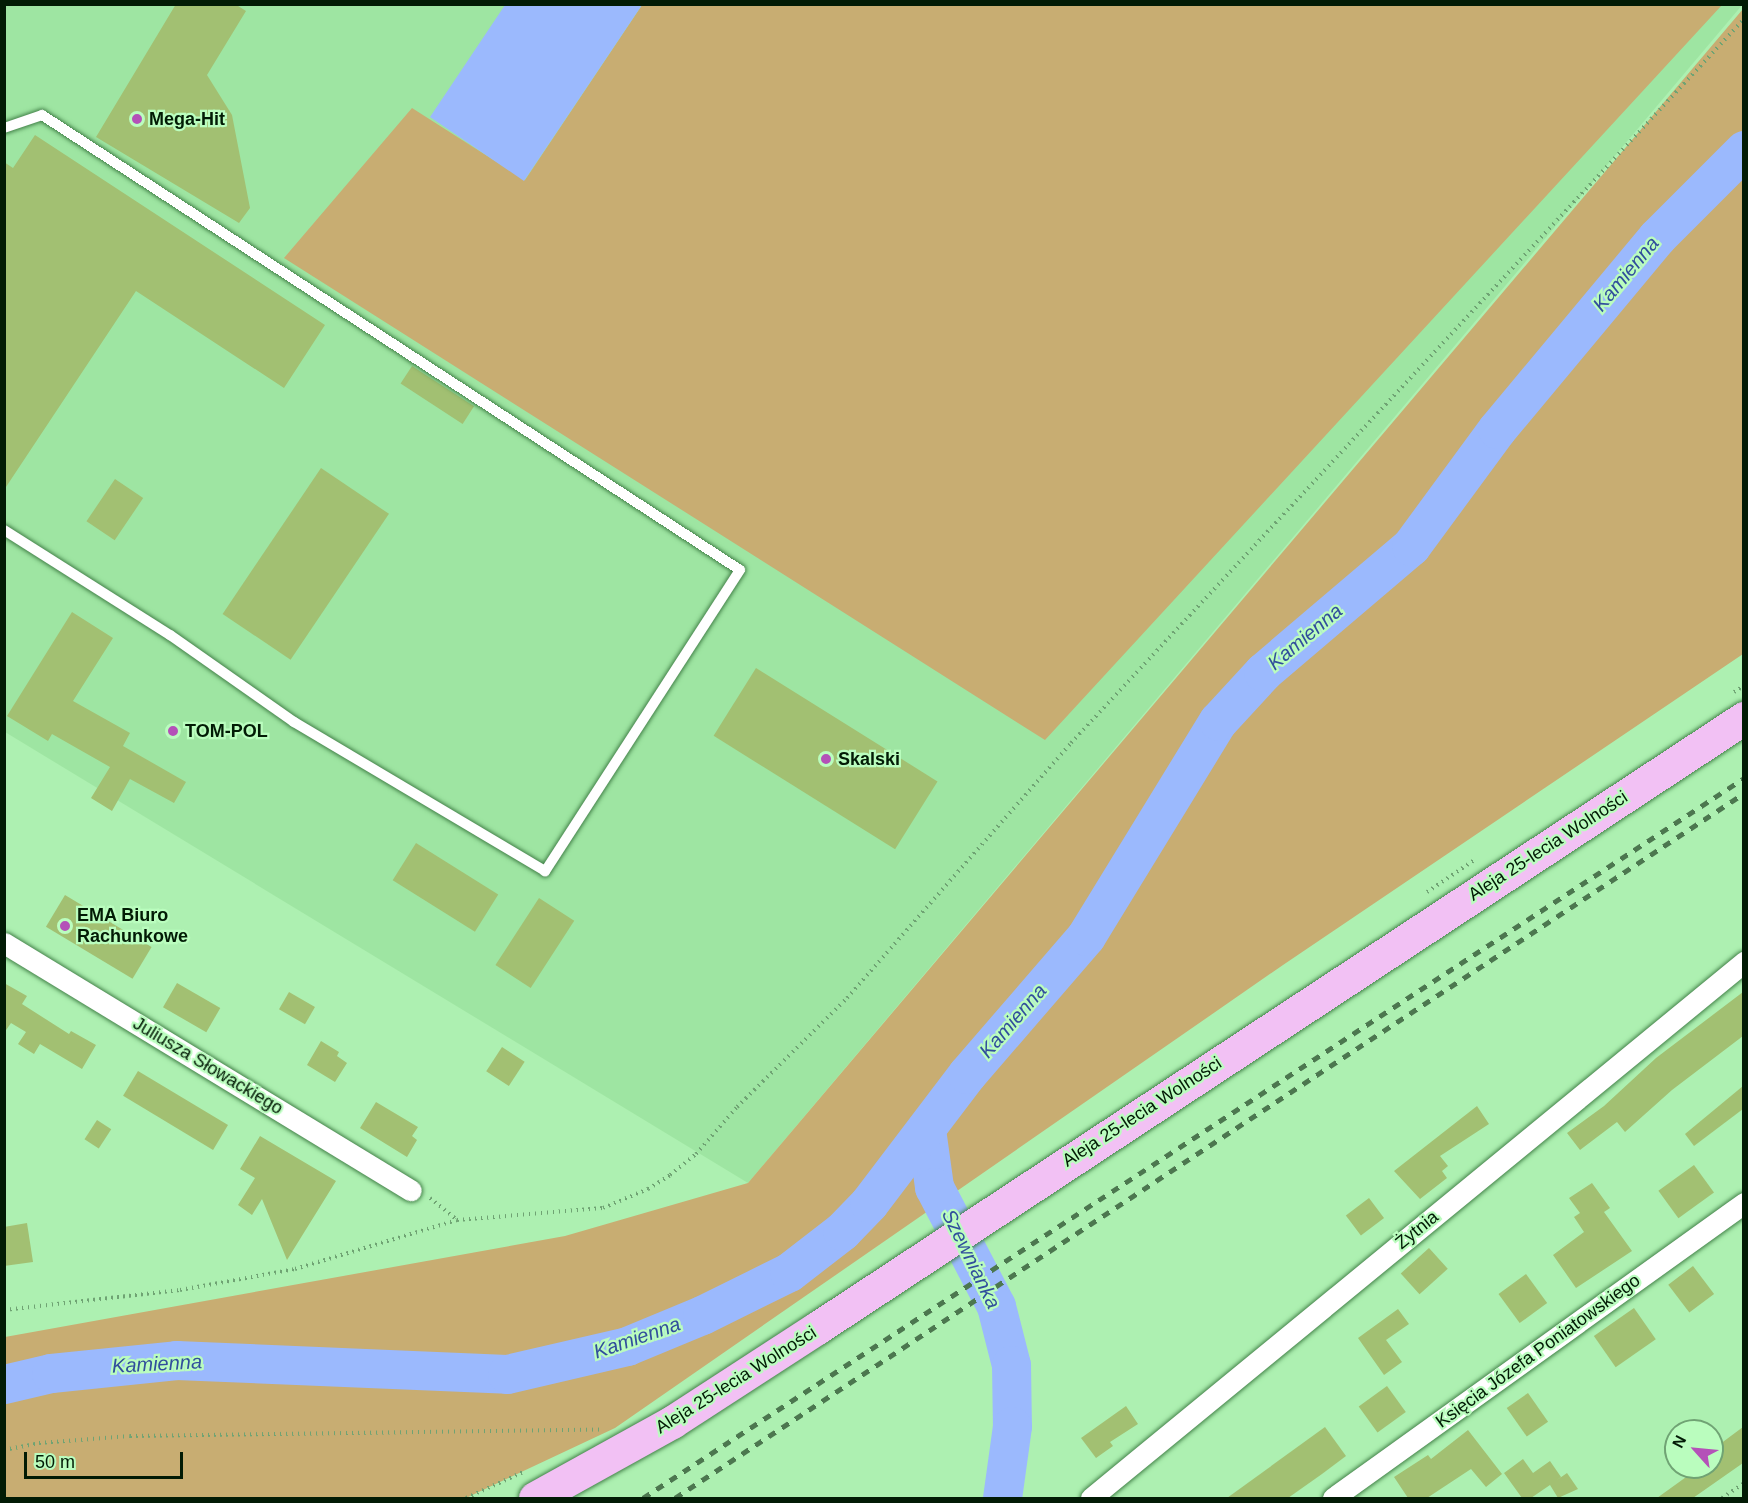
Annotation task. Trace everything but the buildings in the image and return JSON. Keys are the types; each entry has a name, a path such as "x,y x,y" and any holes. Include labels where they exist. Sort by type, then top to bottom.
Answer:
{"main road":[{"name":"Aleja 25-lecia Wolności","path":"535,1498 672,1422 1743,718"}],"street":[{"name":"Juliusza Słowackiego","path":"4,943 411,1190"},
{"name":"Żytnia","path":"1091,1498 1743,962"},
{"name":"Księcia Józefa Poniatowskiego","path":"1333,1498 1743,1203"}],"lane":[{"path":"4,128 42,115 740,570 546,871 294,723 170,635 4,530"}],"path":[{"path":"4,1310 180,1290 295,1269 457,1220 603,1208 648,1189 696,1154 737,1107 847,998 1071,743 1743,19"},
{"path":"411,1190 426,1196 457,1220"},
{"path":"4,1450 39,1443 130,1436 615,1428"},
{"path":"1722,1498 1743,1483"}],"shaded area":[{"path":"1743,4 748,1183 5,732 4,5"},
{"path":"642,5 1722,5 1045,740 284,258 412,108 525,180"},
{"path":"1743,9 1743,654 1283,965 615,1428 466,1498 5,1498 5,1337 565,1236 748,1183"}],"water":[{"path":"505,5 642,5 524,181 430,117"}],"waterway":[{"name":"Kamienna","path":"4,1384 51,1373 176,1360 507,1374 627,1346 702,1315 789,1272 842,1231 869,1203 967,1074 1086,936 1218,721 1263,672 1411,546 1497,429 1657,237 1744,150"},
{"name":"Szewnianka","path":"926,1129 934,1187 996,1306 1011,1365 1012,1426 1002,1498"}],"railway":[{"path":"643,1498 1744,778"},
{"path":"675,1498 1744,793"}],"place":[{"name":"Mega-Hit","path":"137,119"},
{"name":"TOM-POL","path":"173,731"},
{"name":"Skalski","path":"826,759"},
{"name":"EMA Biuro Rachunkowe","path":"65,926"}]}
